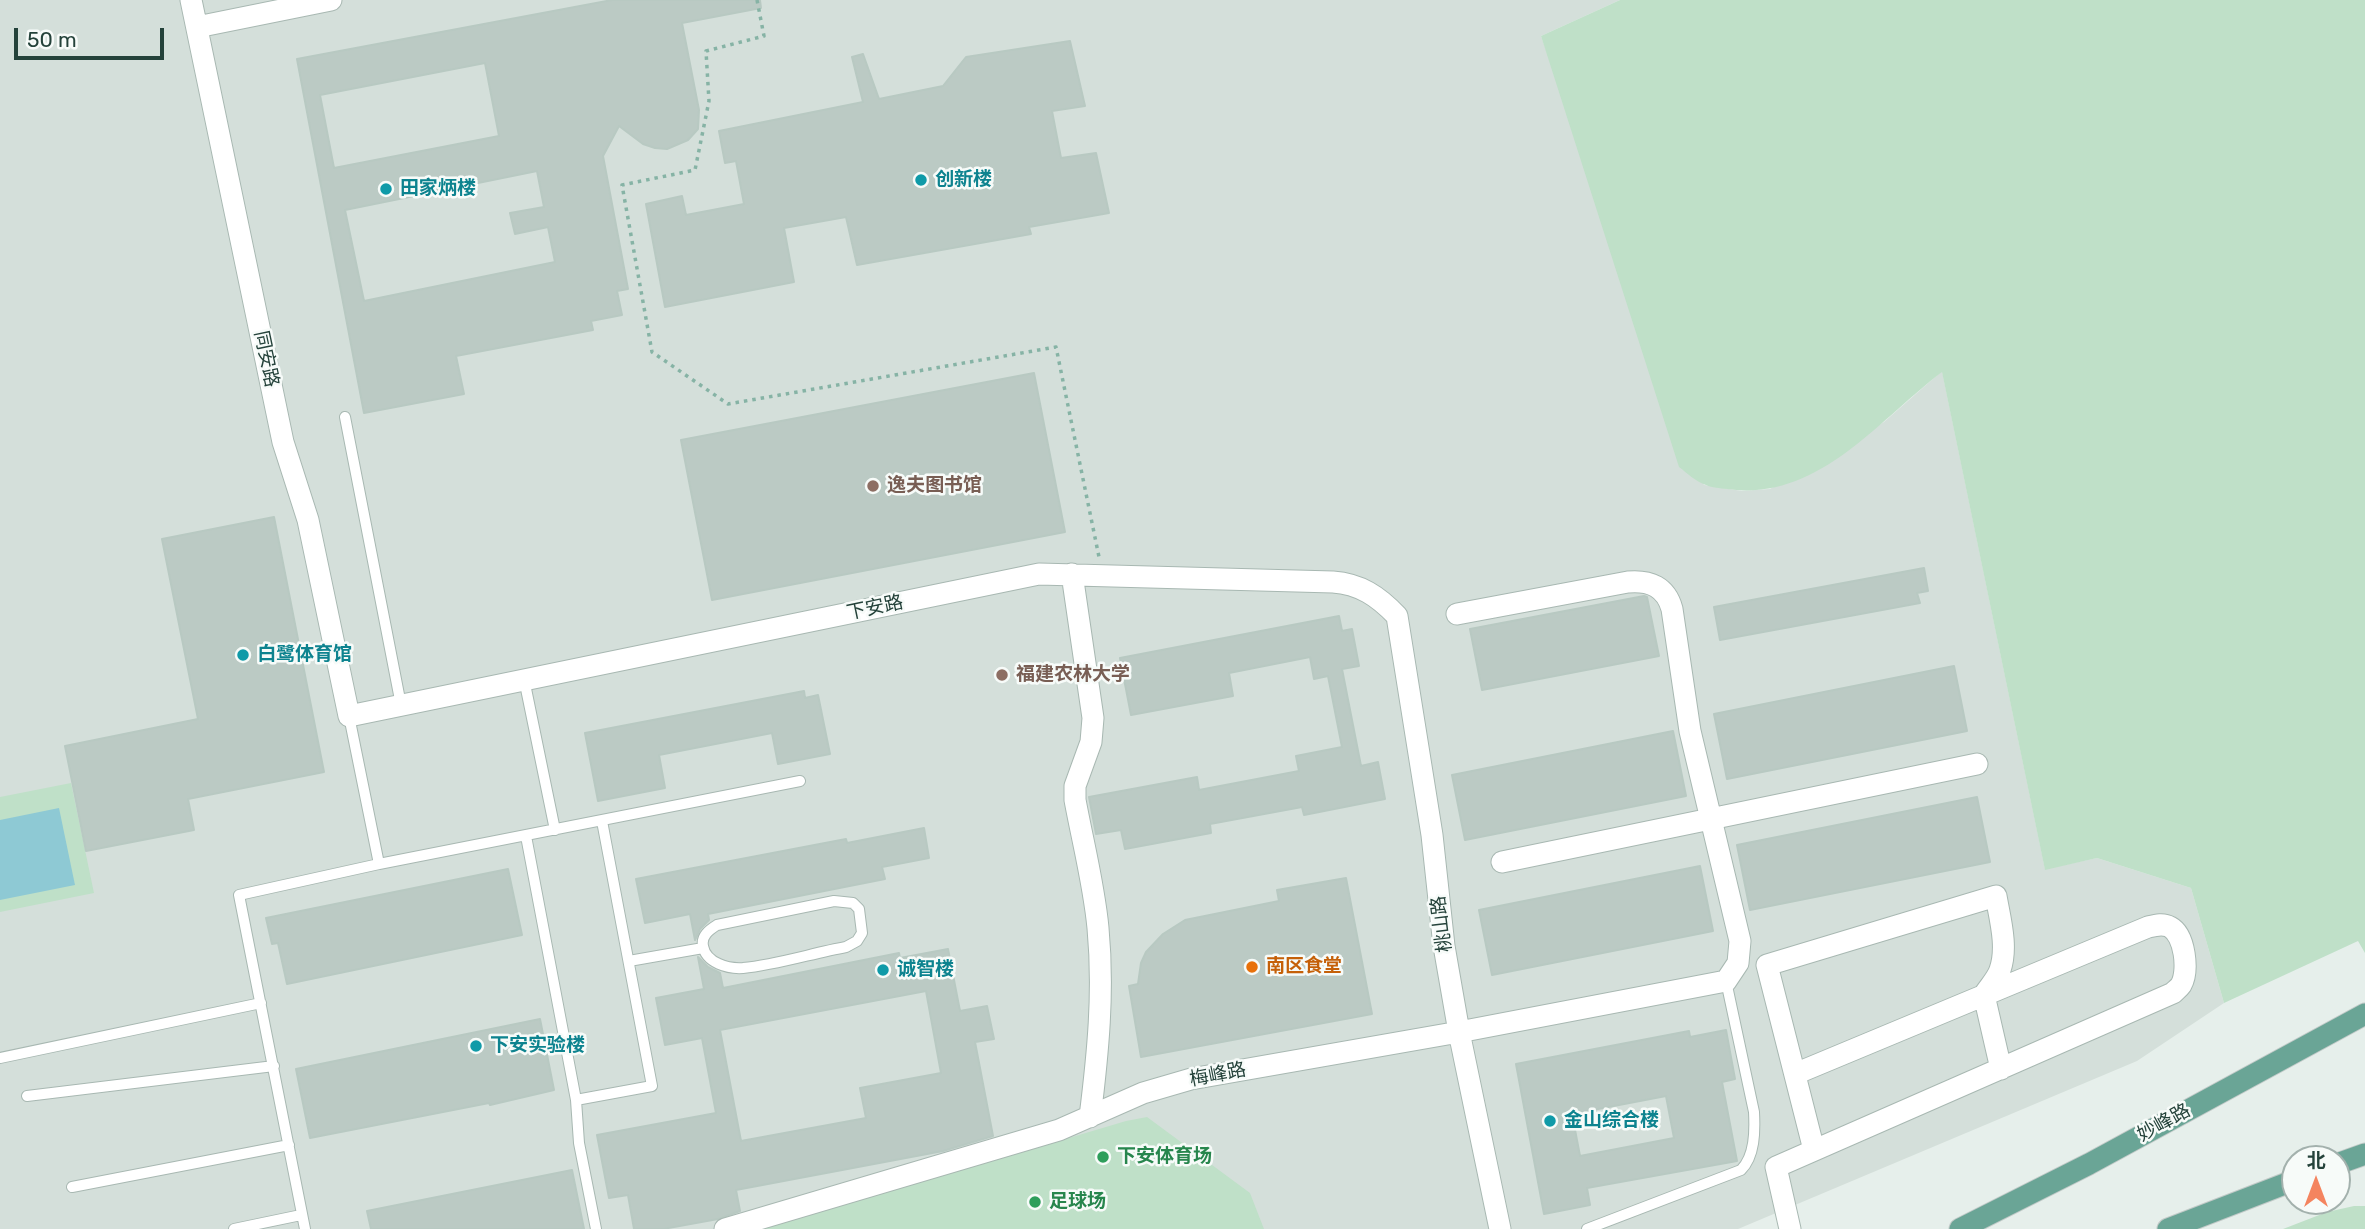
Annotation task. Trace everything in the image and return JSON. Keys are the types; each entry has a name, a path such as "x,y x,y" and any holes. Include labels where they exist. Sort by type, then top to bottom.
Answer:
{"main road":[{"name":"妙峰路","path":"1960,1229 2089,1164 2365,1014"},
{"path":"2168,1229 2281,1185"}],"street":[{"name":"同安路","path":"191,0 283,442 308,520 349,716"},
{"path":"197,27 331,0"},
{"name":"下安路","path":"349,716 1039,574 1347,583 1359,586 1383,602 1397,616"},
{"path":"1072,575 1093,718 1091,743 1075,786 1075,800 1096,909 1100,955 1101,1013 1090,1117"},
{"path":"1457,614 1628,582 1645,582 1666,593 1672,609 1684,698 1740,941 1738,963 1726,981"},
{"name":"桃山路","path":"1397,616 1432,835 1444,946 1500,1229"},
{"path":"1502,863 1976,764"},
{"path":"1814,1150 1767,965 1996,896 2002,926 2002,961 1999,972 1984,995 2001,1069"},
{"path":"1790,1229 1776,1167 2173,993 2181,984 2185,973 2185,958 2176,931 2160,924 2148,926 1794,1074"},
{"name":"梅峰路","path":"725,1229 1029,1140 1143,1093 1191,1079 1726,981"}],"lane":[{"path":"345,416 401,705"},
{"path":"524,679 555,830"},
{"path":"349,716 379,864"},
{"path":"305,1229 239,895 379,864 800,781"},
{"path":"576,1100 652,1086 602,821"},
{"path":"526,836 576,1100 579,1143 596,1229"},
{"path":"834,901 853,903 859,909 862,933 858,941 846,947 742,968 719,964 708,957 703,948 703,939 708,931 717,925 834,901"},
{"path":"629,961 703,948"},
{"path":"1587,1229 1741,1170 1746,1164 1755,1126 1754,1112 1726,981"},
{"path":"0,1058 261,1003"},
{"path":"27,1096 274,1066"},
{"path":"72,1187 289,1145"},
{"path":"234,1229 301,1214"}],"path":[{"path":"757,0 764,36 706,51 709,101 695,170 622,185 652,352 728,404 1056,347 1103,576"}],"shaded area":[{"name":"福建农林大学","path":"0,0 1620,0 1541,36 1704,485 1742,491 1770,489 1884,422 1942,371 2045,869 2097,858 2191,888 2224,1003 2137,1061 1738,1229 0,1229"}],"green space":[{"path":"1620,0 2365,0 2365,953 2358,941 2224,1003 2191,888 2097,858 2045,870 1942,372 1844,454 1818,471 1790,483 1760,490 1716,488 1699,482 1679,467 1541,36"},
{"path":"71,783 94,893 0,912 0,797"},
{"name":"下安体育场","path":"1147,1117 1250,1193 1264,1229 763,1229 1126,1121"},
{"path":"2365,1206 2365,1229 2283,1229 2319,1215 2351,1215 2351,1207"}],"water":[{"path":"59,808 75,885 0,900 0,820"}],"building":[{"name":"田家炳楼","path":"612,0 760,0 761,8 682,23 699,110 698,129 688,140 667,149 655,148 643,144 619,126 603,156 628,289 617,291 622,315 591,321 593,330 456,356 464,394 364,413 297,59","holes":["485,63 499,136 334,168 320,95","537,171 544,207 510,213 515,234 548,227 555,262 364,301 345,210"]},
{"name":"创新楼","path":"1070,41 1085,106 1052,111 1061,158 1096,153 1109,213 1029,227 1031,234 857,265 846,217 784,228 794,282 665,307 646,204 682,196 686,215 744,204 736,161 725,163 719,131 863,102 852,57 863,54 879,99 943,86 966,57"},
{"name":"逸夫图书馆","path":"1034,373 1065,532 712,600 681,440"},
{"name":"白鹭体育馆","path":"274,517 324,772 188,799 194,830 86,851 65,746 198,719 162,539"},
{"path":"1924,568 1928,591 1917,593 1920,603 1720,640 1714,607"},
{"path":"1647,597 1659,656 1482,690 1470,629"},
{"path":"1339,616 1342,631 1352,629 1359,666 1342,669 1361,766 1378,762 1385,799 1304,815 1302,807 1210,824 1211,833 1125,849 1121,830 1096,834 1089,797 1197,777 1199,790 1299,771 1296,756 1342,747 1328,676 1314,679 1310,657 1229,673 1233,696 1131,715 1120,658"},
{"path":"1954,666 1967,731 1727,779 1714,714"},
{"path":"804,691 805,698 818,695 830,754 778,764 772,733 659,755 665,788 598,801 585,733"},
{"path":"1673,731 1686,796 1465,840 1452,775"},
{"path":"1977,797 1990,862 1750,910 1737,845"},
{"path":"924,828 929,858 882,867 885,879 708,914 709,920 700,929 695,940 690,914 645,923 636,879 846,839 847,843"},
{"path":"1700,866 1713,931 1492,975 1479,910"},
{"path":"508,869 522,935 287,984 278,943 272,944 266,918"},
{"name":"南区食堂","path":"1346,878 1372,1014 1141,1057 1129,986 1138,984 1141,963 1146,952 1163,934 1185,920 1279,901 1277,890"},
{"name":"诚智楼","path":"948,949 960,1011 987,1006 994,1039 975,1042 993,1136 943,1151 736,1190 740,1211 718,1219 663,1229 634,1229 628,1195 609,1198 597,1135 716,1113 702,1038 665,1045 656,998 704,989 698,957 708,967 720,973 723,988 899,953 900,958","holes":["926,991 941,1073 860,1088 866,1118 741,1141 720,1030"]},
{"path":"540,1019 554,1090 490,1105 489,1103 310,1138 296,1069"},
{"name":"金山综合楼","path":"1726,1030 1735,1079 1722,1082 1737,1161 1587,1188 1590,1205 1544,1214 1516,1064 1689,1031 1690,1037","holes":["1666,1096 1674,1138 1580,1156 1572,1114"]},
{"path":"572,1170 584,1229 371,1229 367,1211"}],"place":[{"name":"创新楼","path":"921,180"},
{"name":"田家炳楼","path":"386,189"},
{"name":"逸夫图书馆","path":"873,486"},
{"name":"白鹭体育馆","path":"243,655"},
{"name":"福建农林大学","path":"1002,675"},
{"name":"南区食堂","path":"1252,967"},
{"name":"诚智楼","path":"883,970"},
{"name":"下安实验楼","path":"476,1046"},
{"name":"金山综合楼","path":"1550,1121"},
{"name":"下安体育场","path":"1103,1157"},
{"name":"足球场","path":"1035,1202"}]}
